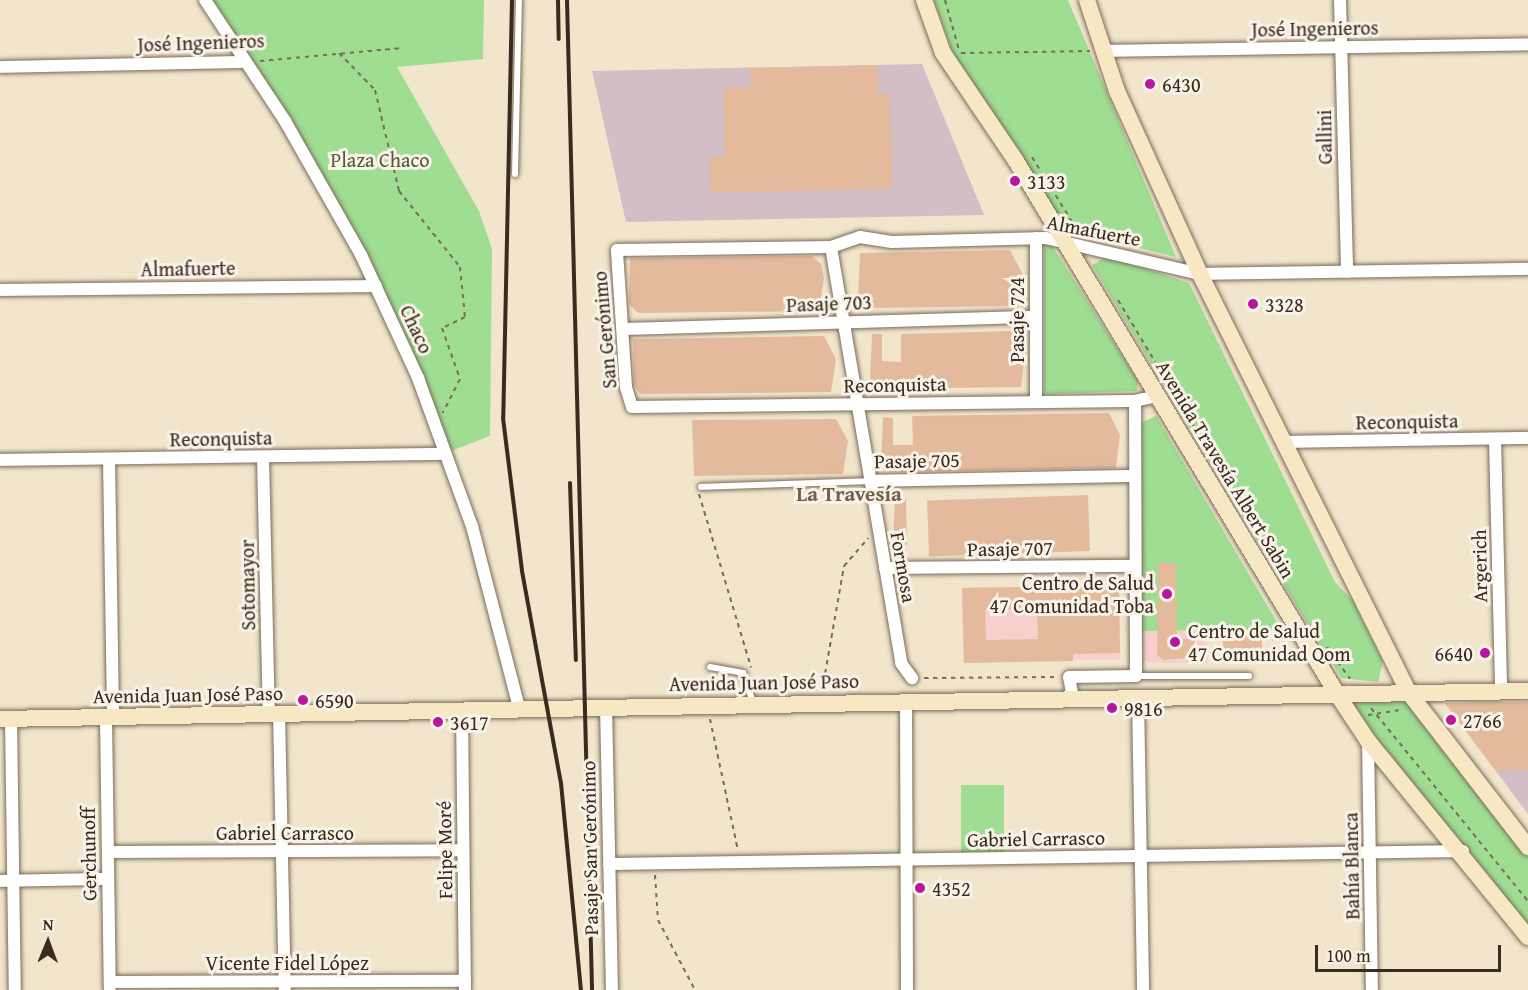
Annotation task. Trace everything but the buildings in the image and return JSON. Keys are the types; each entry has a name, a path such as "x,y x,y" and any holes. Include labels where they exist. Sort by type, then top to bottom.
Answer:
{"main road":[{"name":"Avenida Travesía Albert Sabin","path":"924,0 943,53 1073,239 1158,396 1337,694 1368,741 1463,851 1528,937"},
{"path":"1089,0 1104,51 1200,274 1287,442 1409,693 1528,847"},
{"name":"Avenida Juan José Paso","path":"5,719 706,704 1528,692"}],"street":[{"name":"Chaco","path":"205,0 285,121 376,286 472,526 519,708"},
{"name":"Gallini","path":"1340,0 1347,272"},
{"name":"José Ingenieros","path":"1104,51 1528,44"},
{"name":"José Ingenieros","path":"0,67 245,62"},
{"name":"Almafuerte","path":"617,250 831,247 860,237 892,242 1036,238 1073,239 1200,274 1528,270"},
{"name":"Pasaje 724","path":"1036,238 1036,402"},
{"name":"Formosa","path":"831,247 901,663 912,678"},
{"name":"San Gerónimo","path":"617,250 626,387 632,407"},
{"name":"Almafuerte","path":"0,290 376,286"},
{"name":"Pasaje 703","path":"623,329 1036,317"},
{"name":"Reconquista","path":"632,407 1135,401 1158,396"},
{"path":"1073,699 1069,676 1136,676 1135,401"},
{"name":"Reconquista","path":"1287,442 1528,438"},
{"name":"Argerich","path":"1495,439 1501,692"},
{"name":"Reconquista","path":"0,460 443,454"},
{"name":"Sotomayor","path":"263,457 282,852 285,986"},
{"name":"Gerchunoff","path":"109,459 110,986"},
{"name":"Pasaje 705","path":"870,481 1135,476"},
{"name":"Pasaje 707","path":"885,568 1135,566"},
{"path":"1138,698 1143,990"},
{"path":"906,701 907,990"},
{"name":"Pasaje San Gerónimo","path":"606,706 612,990"},
{"name":"Felipe Moré","path":"462,709 465,985"},
{"path":"5,719 13,880 15,990"},
{"name":"Bahía Blanca","path":"1368,741 1372,990"},
{"name":"Gabriel Carrasco","path":"108,852 463,850"},
{"name":"Gabriel Carrasco","path":"609,864 1463,851"},
{"path":"0,881 108,879"},
{"name":"Vicente Fidel López","path":"110,986 465,985"}],"lane":[{"path":"515,174 519,0"},
{"name":"Pasaje 705","path":"701,487 870,481"},
{"path":"710,667 743,673 753,704"},
{"path":"1136,676 1249,676"}],"path":[{"path":"945,0 960,53 966,62"},
{"name":"José Ingenieros","path":"245,62 402,48"},
{"path":"943,53 1104,51"},
{"path":"339,53 375,90 399,191 460,267 465,317 442,328 460,380 435,429"},
{"path":"1025,148 1073,239"},
{"path":"1112,291 1288,583"},
{"path":"701,487 752,670 743,673"},
{"path":"820,703 844,566 878,530"},
{"path":"1324,644 1351,681"},
{"path":"912,678 1069,676"},
{"path":"706,704 741,862"},
{"path":"1365,719 1374,712 1399,710"},
{"path":"1374,712 1528,901"},
{"path":"655,863 658,920 695,990"}],"shaded area":[{"path":"922,64 984,215 626,222 592,71"},
{"path":"1119,585 1120,659 963,662 962,588"},
{"name":"Centro de Salud 47 Comunidad Qom","path":"1207,630 1208,663 1150,663 1144,659 1142,631"},
{"path":"1528,702 1528,814 1445,703"}],"green space":[{"name":"Plaza Chaco","path":"205,0 484,0 483,59 397,67 479,211 492,249 490,436 443,454 361,255"},
{"path":"934,0 1068,0 1176,257 1064,229 953,53"},
{"path":"1051,244 1138,381 1137,391 1044,394 1044,246"},
{"path":"1108,256 1189,283 1335,582 1353,601 1383,661 1378,682 1342,678 1315,636 1092,265"},
{"path":"1156,416 1281,629 1142,631 1141,423"},
{"path":"1409,693 1528,847 1528,937 1337,694"},
{"path":"961,785 1004,785 1004,854 961,854"}],"railway":[{"path":"512,0 503,418 522,571 561,783 581,990"},
{"path":"558,0 559,39"},
{"path":"567,0 592,990"},
{"path":"570,483 576,660"}],"place":[{"name":"6430","path":"1150,84"},
{"name":"3133","path":"1015,181"},
{"name":"3328","path":"1253,304"},
{"name":"Centro de Salud 47 Comunidad Toba","path":"1167,594"},
{"name":"Centro de Salud 47 Comunidad Qom","path":"1175,642"},
{"name":"6640","path":"1485,653"},
{"name":"6590","path":"303,700"},
{"name":"9816","path":"1112,708"},
{"name":"2766","path":"1451,720"},
{"name":"3617","path":"438,722"},
{"name":"4352","path":"920,888"}],"district":[{"name":"La Travesía","path":"849,494"}]}
